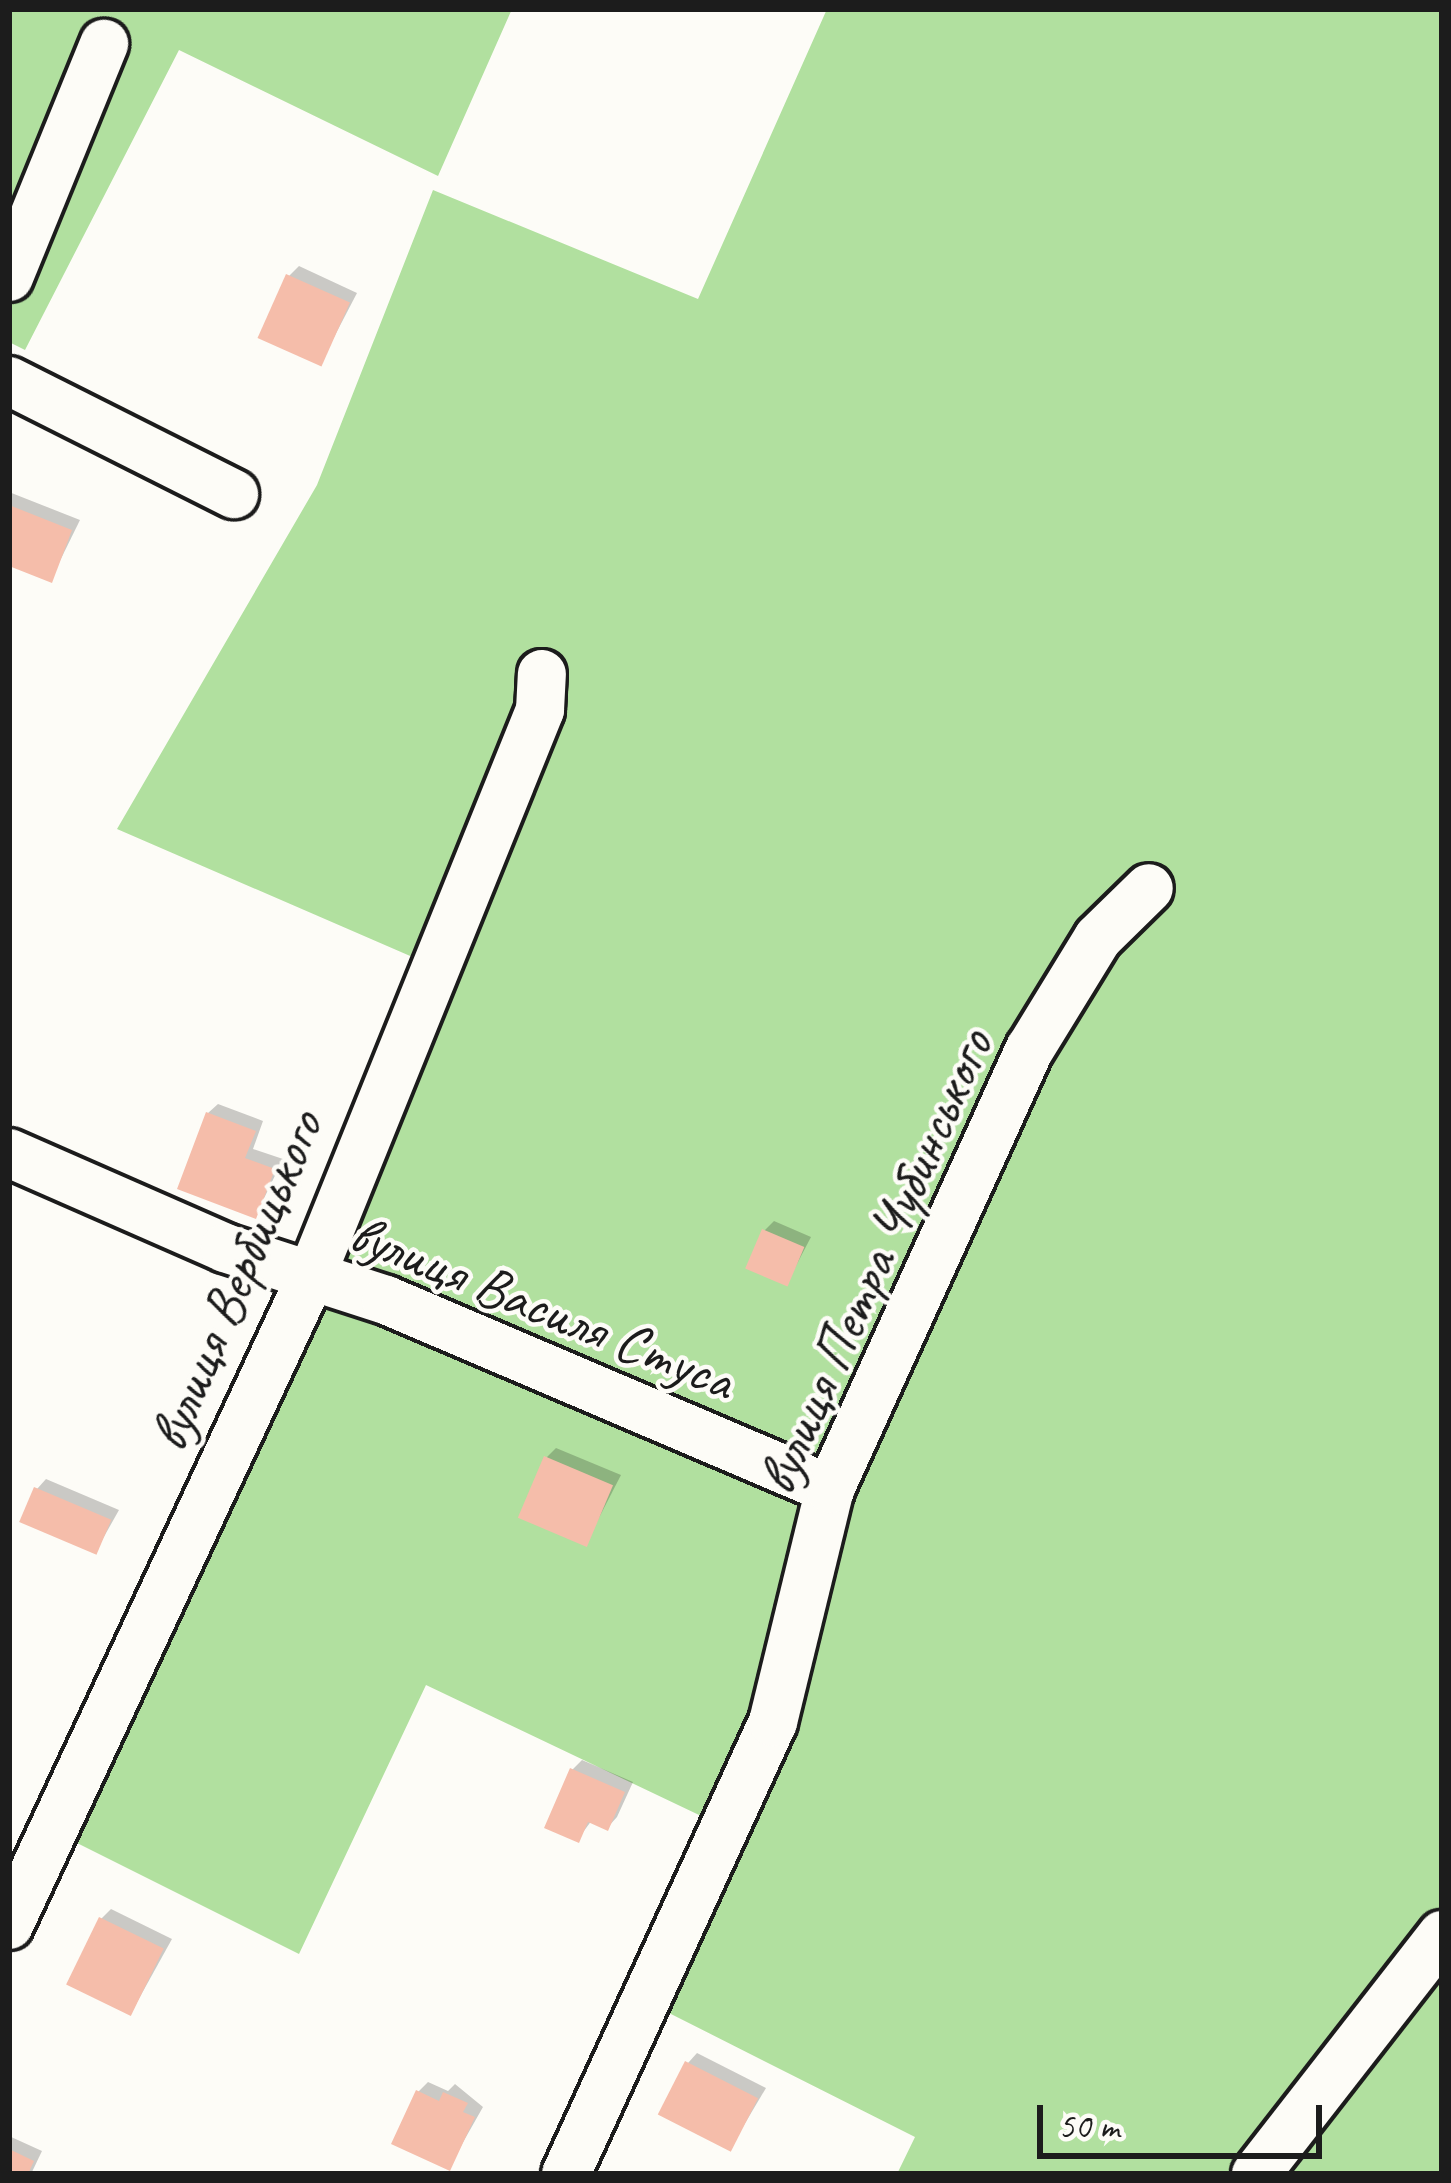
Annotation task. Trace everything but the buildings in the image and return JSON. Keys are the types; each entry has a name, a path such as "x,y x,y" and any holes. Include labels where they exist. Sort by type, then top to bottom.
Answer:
{"street":[{"path":"9,277 104,44"},
{"path":"9,381 234,494"},
{"name":"вулиця Вербицького","path":"9,1925 310,1279 540,710 542,674"},
{"name":"вулиця Петра Чубинського","path":"566,2174 773,1722 830,1489 1030,1049 1098,938 1150,889"},
{"name":"вулиця Василя Стуса","path":"9,1153 310,1279 386,1300 830,1489"},
{"path":"1256,2174 1442,1935"}],"green space":[{"path":"9,9 512,9 438,176 179,50 25,350 9,342"},
{"path":"827,9 1442,9 1442,2174 897,2174 915,2137 665,2011 739,1834 426,1685 299,1954 67,1838 454,975 117,829 317,485 433,190 698,299"}]}
